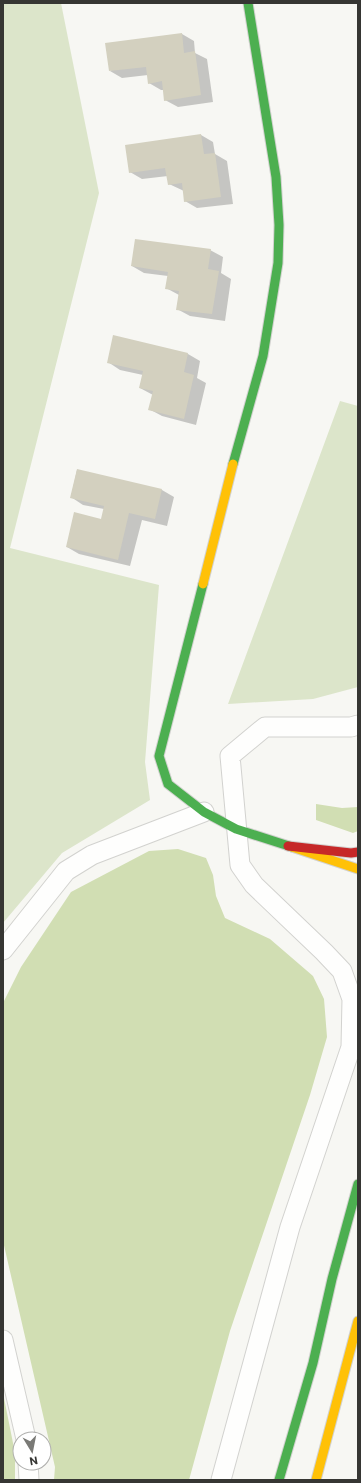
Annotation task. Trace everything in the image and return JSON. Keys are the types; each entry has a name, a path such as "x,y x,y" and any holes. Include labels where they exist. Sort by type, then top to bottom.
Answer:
{"street":[{"path":"248,3 276,177 279,225 278,264 263,356 245,416 159,756 168,784 204,812 236,829 358,869"},
{"path":"288,846 351,853 358,852"},
{"path":"279,1480 313,1363 332,1279 358,1184"},
{"path":"316,1480 358,1321"}],"lane":[{"path":"221,1480 290,1227 351,1047 352,999 342,971 254,885 240,865 230,756 265,727 351,727 358,725"},
{"path":"3,950 66,871 92,856 204,812"},
{"path":"3,1340 24,1431"}],"green space":[{"path":"3,3 61,3 99,193 10,548 159,585 145,762 150,800 62,853 3,923"},
{"path":"340,401 358,406 358,687 313,699 228,704"},
{"path":"316,804 342,808 358,807 358,831 353,833 316,820"},
{"path":"178,849 206,858 213,875 216,896 225,918 270,939 313,976 324,999 327,1037 310,1095 230,1331 189,1480 54,1480 55,1467 52,1454 52,1431 47,1431 3,1241 3,1003 21,967 71,892 149,851"},
{"path":"3,1393 12,1438 12,1471 15,1471 15,1480 3,1480"}],"building":[{"path":"182,33 184,53 195,51 201,95 164,101 162,81 148,84 146,67 109,71 105,43"},
{"path":"201,134 204,154 215,153 221,197 184,202 182,183 168,185 165,168 129,173 125,145"},
{"path":"135,239 211,249 208,269 219,271 212,314 176,310 179,291 165,289 168,272 131,266"},
{"path":"113,335 188,353 184,372 194,375 184,419 148,410 153,391 139,388 143,371 107,363"},
{"path":"77,469 162,489 155,519 129,513 118,560 66,547 74,512 101,519 104,506 70,498"}],"traffic: fast":[{"path":"233,464 263,356 278,263 279,225 276,177 248,3"},
{"path":"203,584 159,756 168,784 204,812 236,829 292,847"},
{"path":"279,1480 313,1363 332,1279 358,1184"}],"traffic: slow":[{"path":"203,584 233,464"},
{"path":"292,847 358,869"},
{"path":"316,1480 358,1321"}],"traffic: jam":[{"path":"288,846 351,853 358,852"}]}
